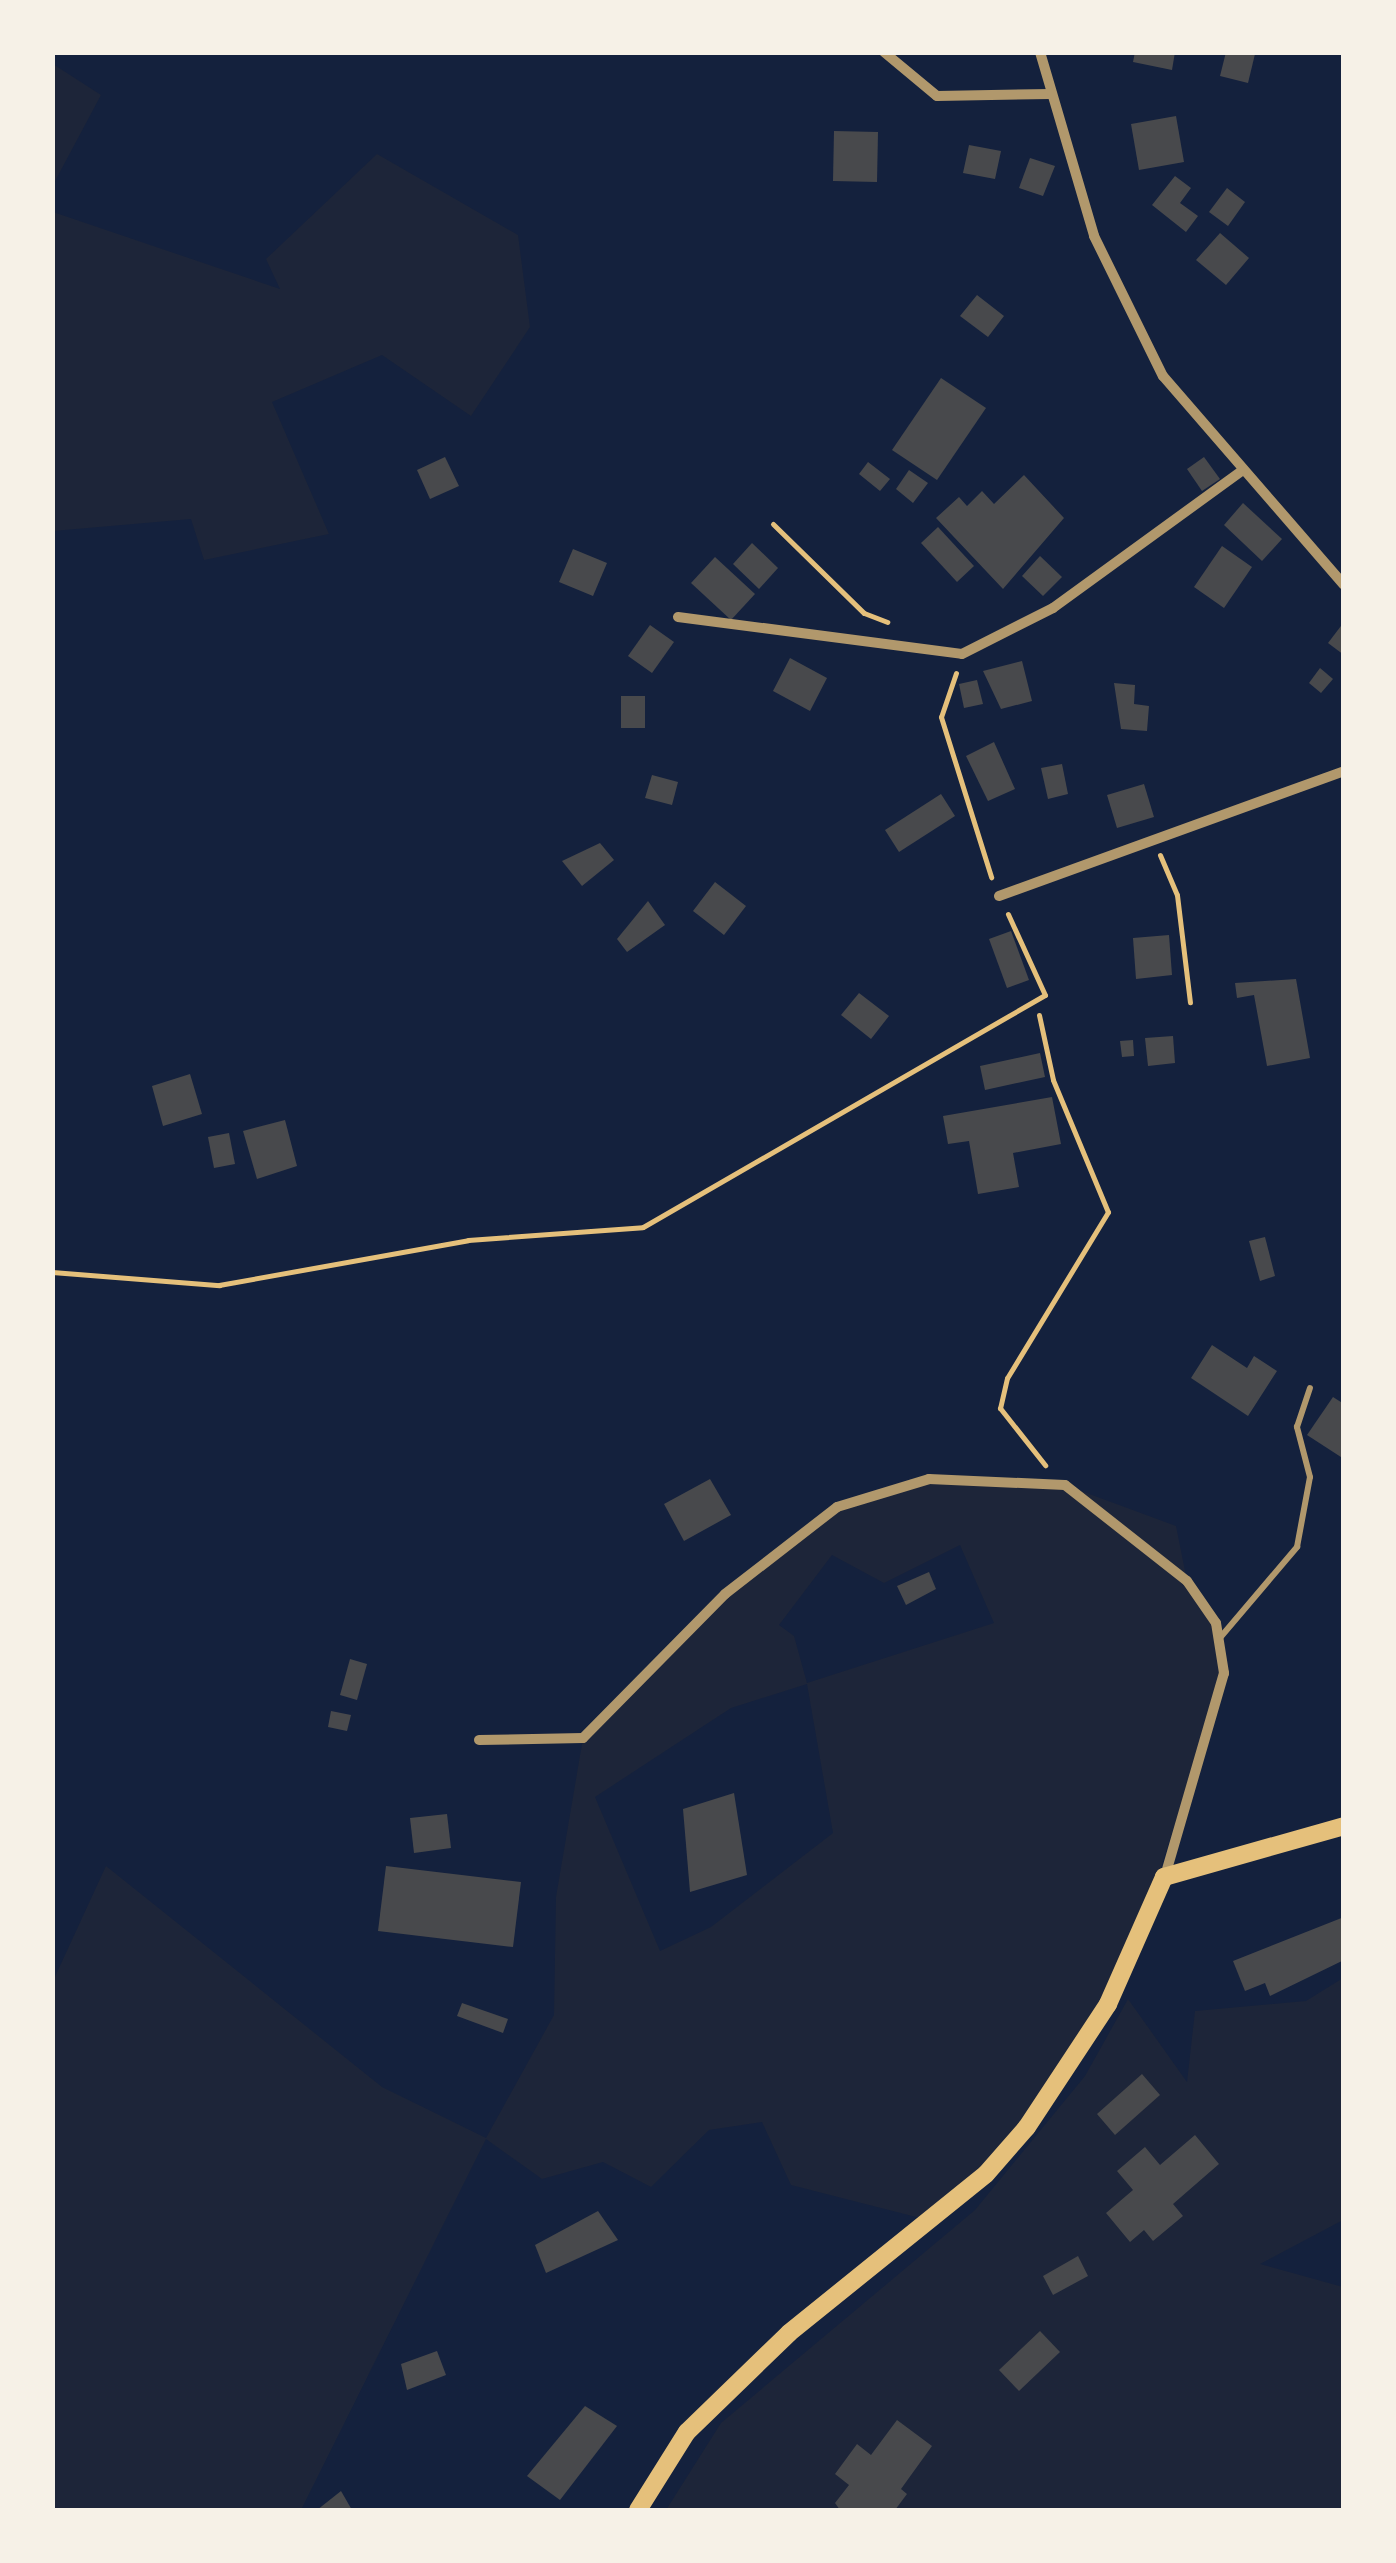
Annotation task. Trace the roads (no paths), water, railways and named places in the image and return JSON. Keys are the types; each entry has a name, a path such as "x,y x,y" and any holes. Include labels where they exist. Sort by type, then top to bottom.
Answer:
{"main road":[{"path":"638,2510 687,2432 790,2333 986,2174 1027,2127 1099,2020 1164,1877 1344,1826"}],"street":[{"path":"884,52 937,96 1050,94"},
{"path":"1044,55 1050,94 1094,236 1162,376 1240,472 1344,585"},
{"path":"678,616 962,654 1041,616 1240,472"},
{"path":"1000,896 1151,834 1344,771"},
{"path":"478,1740 583,1738 724,1594 837,1508 929,1479 1065,1485 1187,1581 1218,1640 1224,1674 1164,1877"}],"lane":[{"path":"1218,1640 1297,1547 1310,1477 1297,1426 1310,1388"}]}
